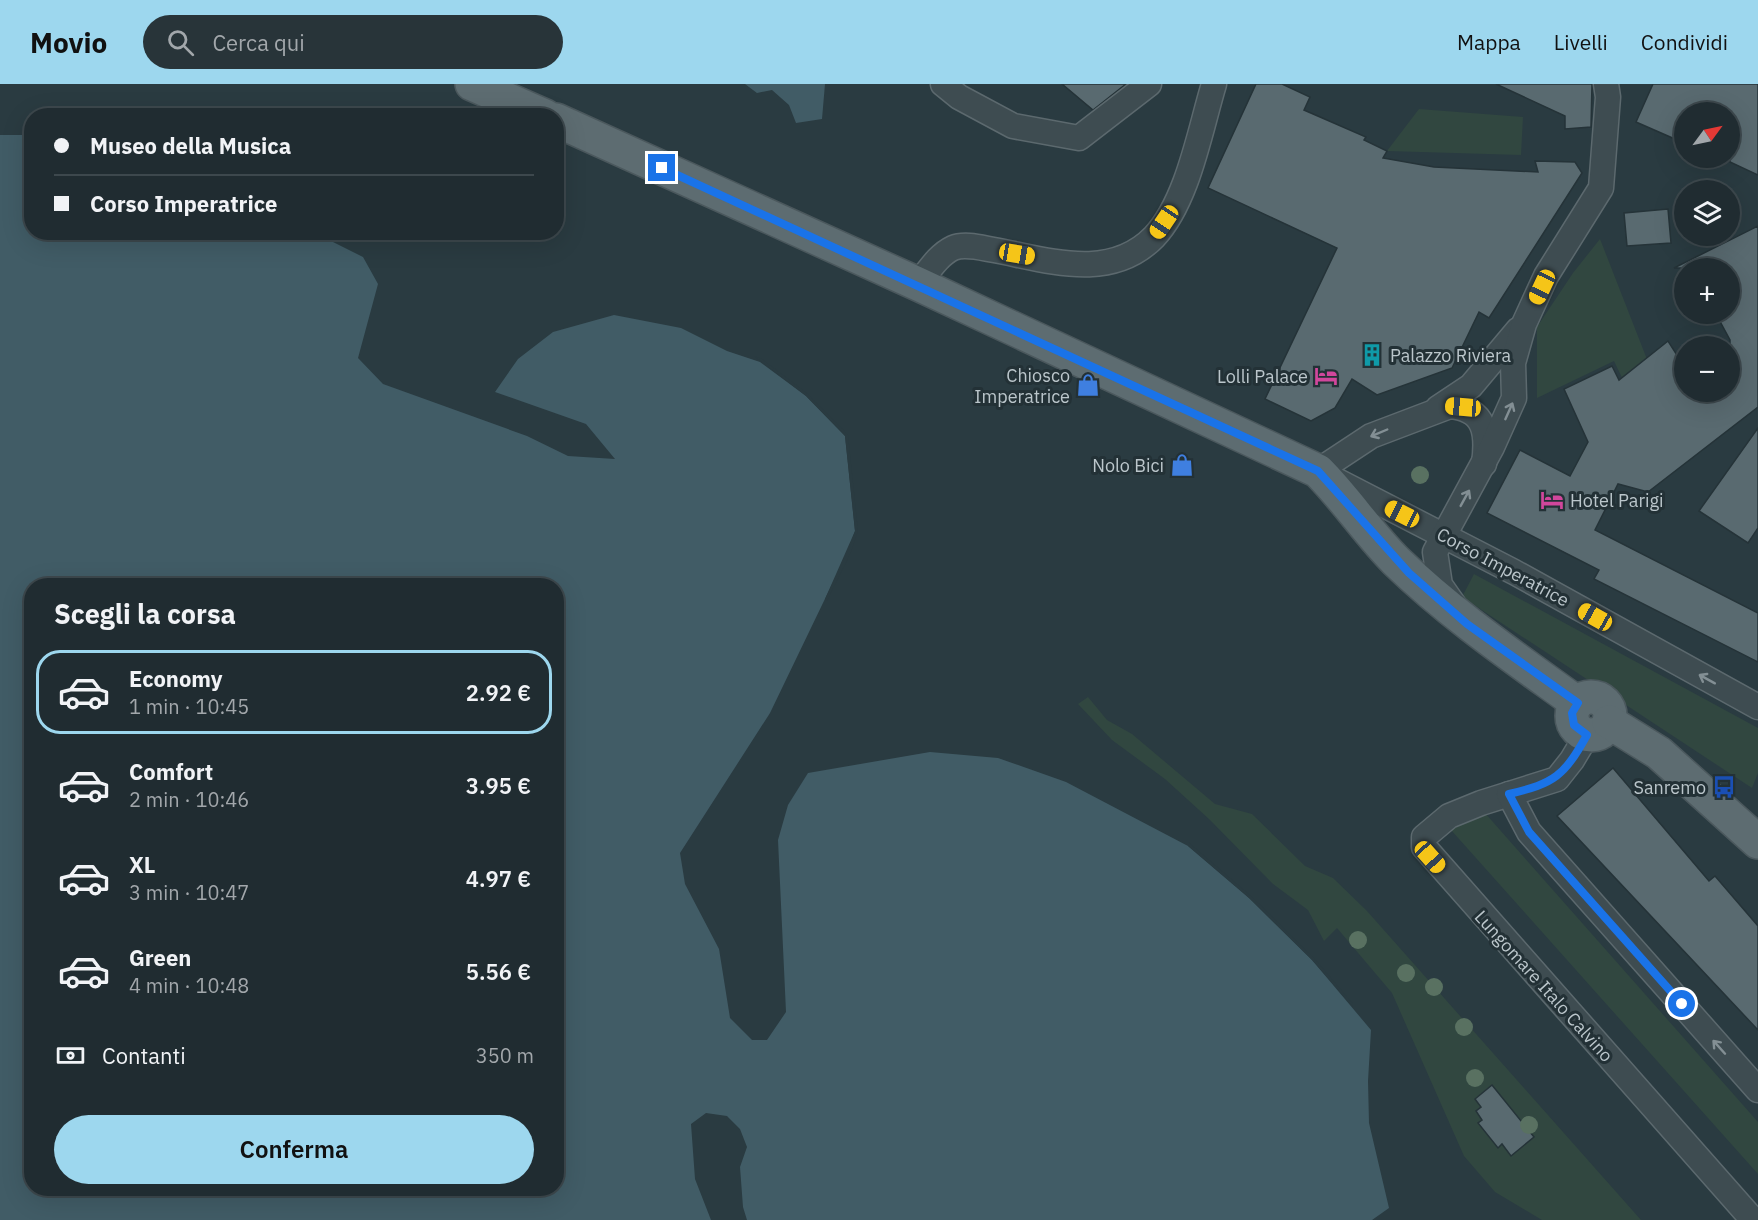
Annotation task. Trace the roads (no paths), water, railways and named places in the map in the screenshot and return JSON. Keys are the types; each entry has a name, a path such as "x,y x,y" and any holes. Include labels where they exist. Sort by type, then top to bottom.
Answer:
{"main road":[{"path":"472,84 527,108"},
{"name":"Corso Imperatrice","path":"564,124 918,284 1318,471"},
{"path":"1318,471 1344,497 1395,560 1467,624 1578,703 1593,697 1603,702 1610,711 1589,739 1659,753 1758,842"}],"street":[{"path":"943,84 959,97 1012,126 1079,138 1149,84"},
{"path":"918,284 936,261 954,248 974,246 1079,264 1097,265 1128,258 1155,236 1173,208 1190,166 1214,84"},
{"path":"1467,624 1440,585 1435,552 1484,464 1514,398 1513,363 1524,324 1546,276 1601,188 1608,97 1606,84"},
{"path":"1433,411 1471,386 1524,324"},
{"path":"1318,471 1371,436 1450,406 1463,407 1475,414 1484,428 1487,444 1484,464"},
{"name":"Corso Imperatrice","path":"1318,471 1444,535 1758,707"},
{"name":"Lungomare Italo Calvino","path":"1589,739 1557,779 1449,816 1424,837 1424,847 1430,857 1753,1220"},
{"path":"1520,791 1529,832 1758,1090"}],"water":[{"path":"745,84 825,84 822,119 796,123 789,105 772,90 757,93"},
{"path":"0,135 24,135 24,240 329,240 363,257 378,284 358,358 383,384 527,436 568,456 615,459 586,424 495,392 518,359 553,332 614,315 681,328 727,351 760,362 806,396 845,436 855,531 848,551 770,713 680,853 685,884 719,949 730,1018 752,1040 767,1040 786,1012 778,840 788,805 808,773 930,752 998,758 1066,782 1188,846 1249,898 1312,960 1371,1030 1368,1081 1369,1123 1389,1208 1372,1220 0,1220"}],"place":[{"name":"Palazzo Riviera","path":"1372,355"},
{"name":"Lolli Palace","path":"1326,376"},
{"name":"Chiosco Imperatrice","path":"1088,385"},
{"name":"Nolo Bici","path":"1182,465"},
{"name":"Hotel Parigi","path":"1552,500"},
{"name":"Sanremo","path":"1724,787"}]}
